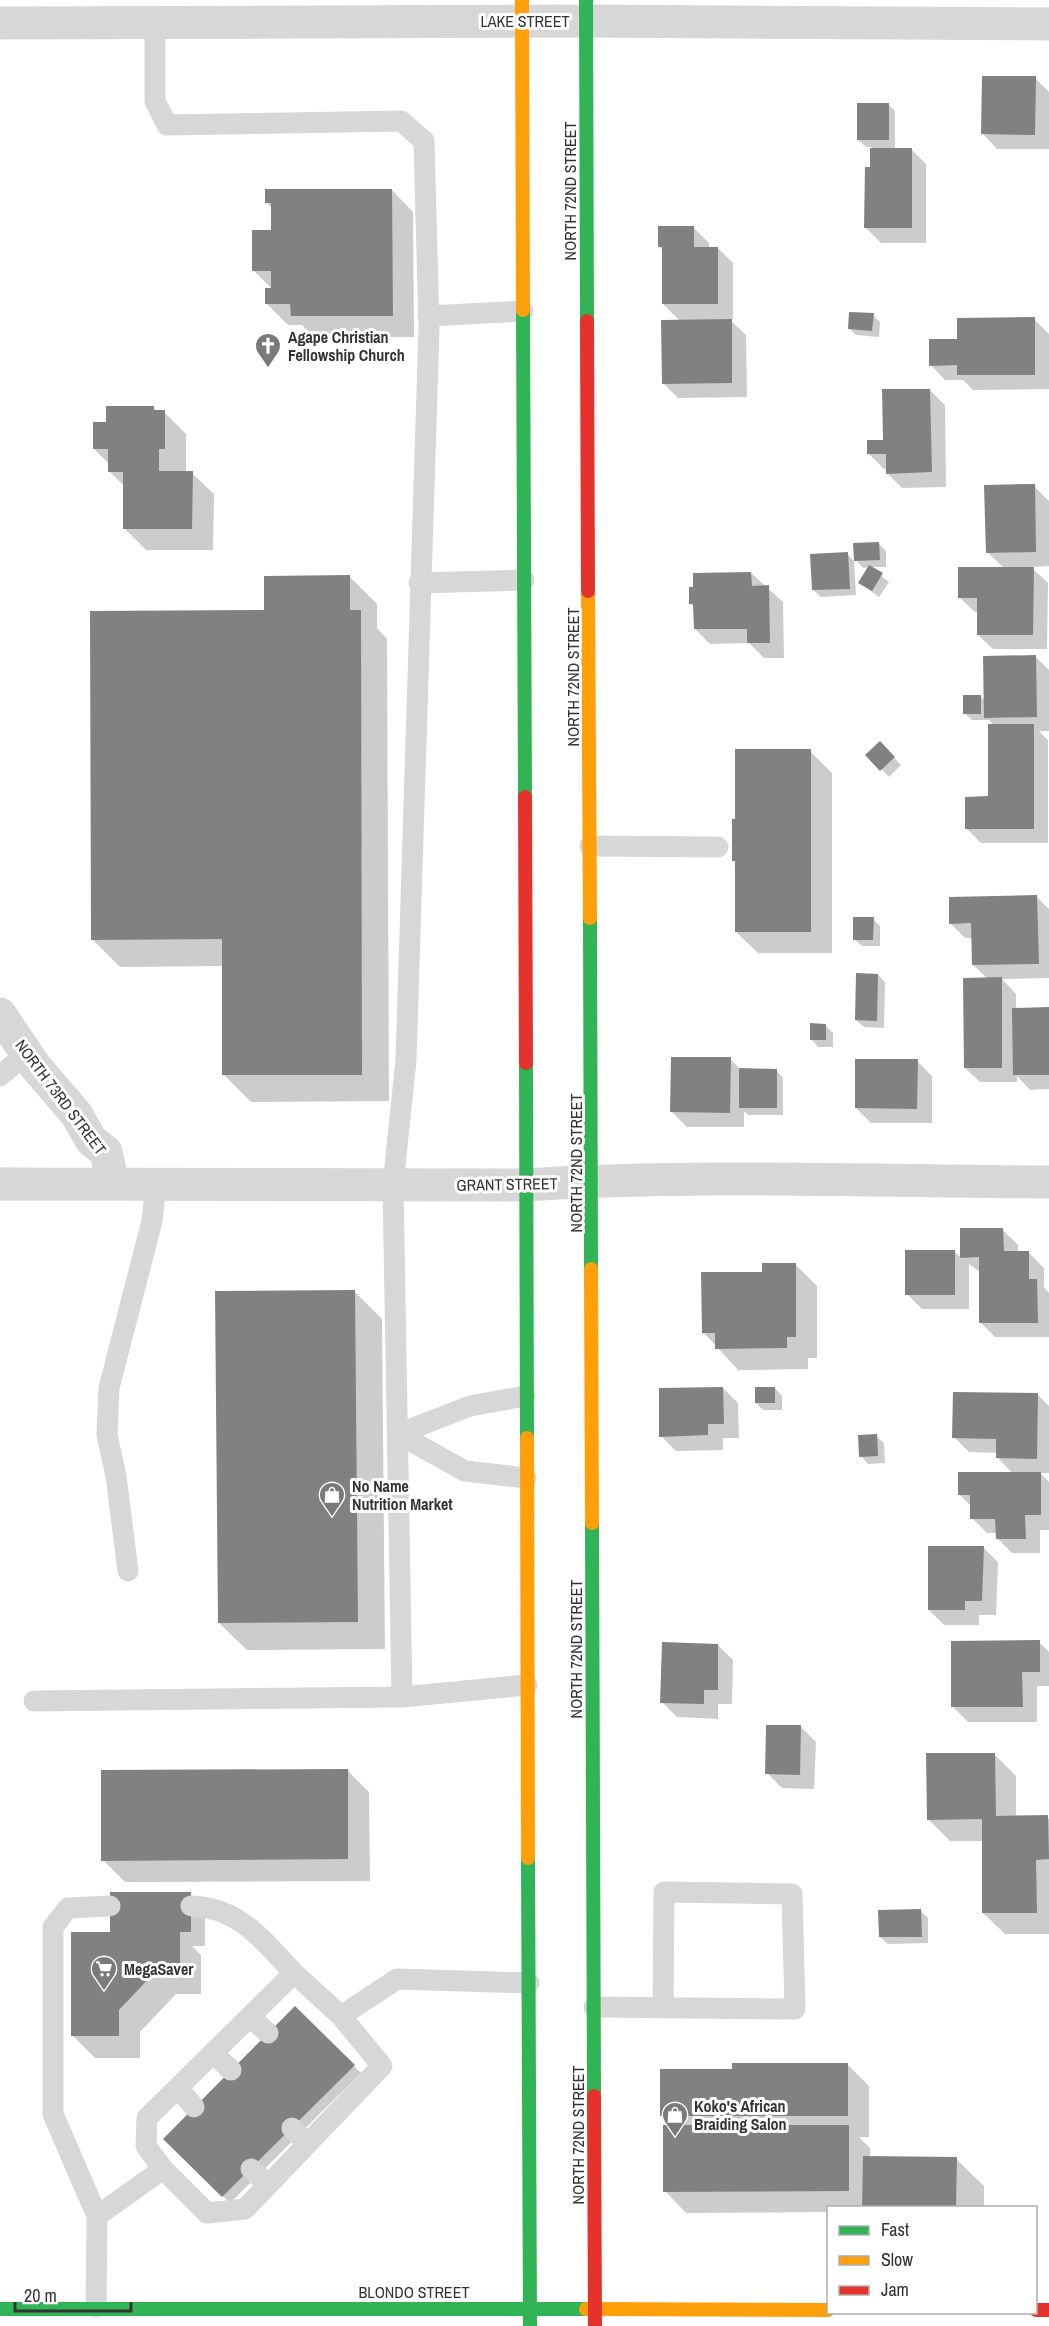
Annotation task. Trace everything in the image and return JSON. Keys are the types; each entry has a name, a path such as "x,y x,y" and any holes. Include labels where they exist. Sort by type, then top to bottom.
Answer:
{"main road":[{"path":"522,10 524,1185 530,2326"},
{"name":"NORTH 72ND STREET","path":"586,10 595,2326"},
{"name":"BLONDO STREET","path":"0,2309 96,2307 827,2310"}],"street":[{"name":"LAKE STREET","path":"0,23 155,23 386,11 586,10 1049,24"},
{"name":"NORTH 73RD STREET","path":"0,1014 27,1053 77,1115 91,1140 106,1152 113,1184"},
{"name":"GRANT STREET","path":"0,1184 524,1185 592,1181 1049,1182"}],"lane":[{"path":"155,23 155,101 167,125 400,121 424,141 428,316 406,1060 393,1185 402,1697"},
{"path":"428,316 523,311"},
{"path":"419,584 524,580"},
{"path":"590,846 718,847"},
{"path":"0,1076 27,1053"},
{"path":"128,1571 116,1476 107,1435 109,1388 152,1221 156,1184"},
{"path":"398,1434 470,1406 525,1396"},
{"path":"398,1434 465,1471 526,1478"},
{"path":"34,1701 402,1697 527,1685"},
{"path":"594,2007 663,2008 795,2009 792,1894 664,1892 663,2008"},
{"path":"96,2307 97,2216 53,2114 53,1927 68,1908 110,1906"},
{"path":"191,1906 209,1907 243,1920 294,1973 341,2016 382,2066 334,2099 307,2144 245,2210 207,2213 164,2169 146,2146 147,2118 179,2089 294,1973"},
{"path":"341,2016 397,1979 529,1983"},
{"path":"250,2017 268,2033"},
{"path":"214,2054 231,2070"},
{"path":"179,2089 194,2107"},
{"path":"292,2128 307,2144"},
{"path":"97,2216 164,2169"},
{"path":"251,2169 268,2185"}],"building":[{"path":"982,76 1036,76 1035,135 981,134"},
{"path":"857,103 889,103 889,140 857,140"},
{"path":"870,148 912,148 912,228 864,228 865,167 870,167"},
{"path":"265,189 392,189 393,316 291,316 290,304 265,304 265,288 271,288 271,271 252,271 252,230 271,230 271,203 265,203"},
{"path":"658,226 694,226 694,247 718,247 718,304 662,304 662,247 658,247"},
{"path":"849,312 874,313 872,331 848,329"},
{"path":"1035,317 1035,375 957,375 957,365 929,366 929,339 957,339 957,318"},
{"path":"732,319 732,383 662,384 661,320"},
{"path":"882,389 930,389 932,472 886,474 886,454 867,454 867,440 883,440"},
{"path":"106,406 154,406 154,410 165,410 165,449 159,449 159,471 193,471 192,529 123,529 123,472 108,472 108,449 93,449 93,422 106,422"},
{"path":"1035,484 1036,552 986,553 984,485"},
{"path":"879,542 880,560 854,561 853,543"},
{"path":"848,552 850,589 812,590 810,554"},
{"path":"869,565 883,573 872,591 858,583"},
{"path":"958,567 1034,567 1033,635 977,635 977,598 958,598"},
{"path":"751,572 752,586 769,585 770,643 747,643 747,629 694,629 693,604 689,604 689,587 693,587 693,573"},
{"path":"350,575 350,610 361,610 362,1075 222,1075 222,939 91,940 90,611 264,610 264,576"},
{"path":"1036,655 1037,717 984,718 983,656"},
{"path":"963,695 981,695 981,714 963,714"},
{"path":"988,724 1034,724 1034,829 965,829 965,797 988,796"},
{"path":"880,741 895,757 880,771 865,755"},
{"path":"735,749 811,749 811,932 735,932 735,861 732,861 732,819 735,819"},
{"path":"1037,895 1039,964 972,965 971,923 949,924 949,897"},
{"path":"853,917 874,917 873,940 853,940"},
{"path":"856,973 878,974 877,1021 855,1020"},
{"path":"1002,977 1002,1068 964,1068 963,978"},
{"path":"1049,1007 1049,1075 1013,1075 1012,1008"},
{"path":"810,1023 826,1024 826,1040 810,1040"},
{"path":"671,1057 731,1057 730,1113 670,1112"},
{"path":"855,1059 918,1059 917,1109 855,1108"},
{"path":"739,1068 777,1069 777,1108 739,1108"},
{"path":"960,1228 1003,1228 1004,1251 1029,1251 1029,1279 1037,1279 1038,1323 979,1323 979,1257 960,1258"},
{"path":"905,1250 955,1250 955,1295 905,1295"},
{"path":"762,1263 796,1263 796,1337 787,1337 787,1348 715,1349 715,1333 702,1333 701,1272 762,1272"},
{"path":"355,1290 358,1622 218,1623 215,1291"},
{"path":"723,1387 724,1424 708,1424 708,1435 659,1437 659,1388"},
{"path":"755,1387 775,1387 775,1403 755,1403"},
{"path":"953,1392 1038,1393 1037,1459 996,1458 996,1439 952,1438"},
{"path":"877,1434 878,1456 859,1457 858,1435"},
{"path":"958,1472 1041,1472 1041,1515 1025,1515 1026,1539 996,1539 995,1519 970,1519 970,1495 958,1495"},
{"path":"928,1546 984,1546 982,1601 965,1601 965,1610 928,1610"},
{"path":"1040,1640 1040,1672 1022,1672 1023,1707 951,1707 951,1641"},
{"path":"662,1642 718,1644 718,1690 704,1690 704,1704 660,1703"},
{"path":"766,1725 801,1725 800,1775 765,1774"},
{"path":"926,1753 995,1753 996,1816 1048,1815 1049,1859 1036,1860 1037,1913 982,1913 982,1819 927,1820"},
{"path":"348,1769 348,1859 101,1861 101,1770"},
{"name":"MegaSaver","path":"110,1892 191,1892 191,1932 180,1932 180,1973 154,1973 119,2010 119,2036 71,2036 71,1932 110,1932"},
{"path":"921,1909 922,1937 879,1937 878,1910"},
{"path":"295,2006 355,2065 222,2197 163,2139"},
{"path":"732,2063 848,2063 848,2116 660,2116 660,2069 732,2069"},
{"path":"663,2125 849,2125 849,2191 663,2192"},
{"path":"863,2156 957,2157 956,2206 862,2206"}],"traffic: fast":[{"path":"586,0 587,321"},
{"path":"523,310 525,797"},
{"path":"590,918 591,1269"},
{"path":"526,1063 527,1438"},
{"path":"592,1523 594,2096"},
{"path":"528,1858 530,2326"},
{"path":"0,2309 586,2309"}],"traffic: slow":[{"path":"522,0 523,310"},
{"path":"588,591 590,918"},
{"path":"591,1269 592,1523"},
{"path":"527,1438 528,1858"},
{"path":"586,2309 827,2310"}],"traffic: jam":[{"path":"587,321 588,591"},
{"path":"525,797 526,1063"},
{"path":"594,2096 595,2326"},
{"path":"1037,2310 1049,2310"}],"place":[{"name":"Agape Christian Fellowship Church","path":"268,369"},
{"name":"No Name Nutrition Market","path":"332,1518"},
{"name":"MegaSaver","path":"104,1992"},
{"name":"Koko's African Braiding Salon","path":"675,2138"}]}
